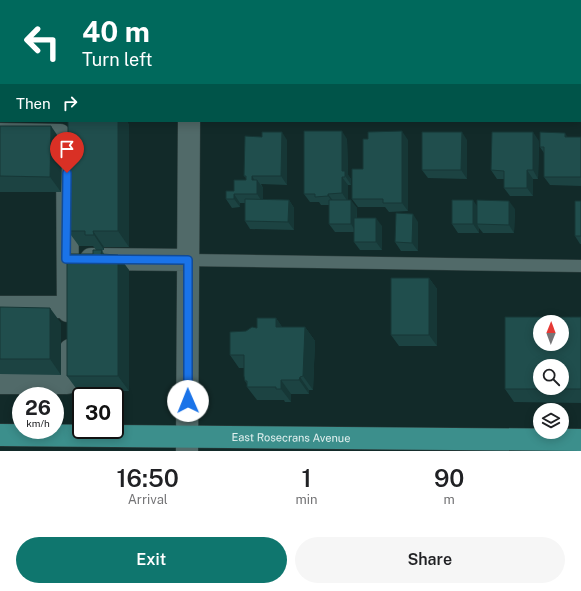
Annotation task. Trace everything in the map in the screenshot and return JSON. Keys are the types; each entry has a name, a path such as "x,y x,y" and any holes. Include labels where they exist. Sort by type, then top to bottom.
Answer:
{"main road":[{"name":"East Rosecrans Avenue","path":"0,436 187,444 427,444 581,440"}],"street":[{"path":"187,444 188,122"},
{"path":"0,134 60,135 67,144 66,259 71,377 67,383 0,383"},
{"path":"66,259 188,260"},
{"path":"0,307 68,307"}],"lane":[{"path":"188,260 581,266"}],"building":[{"path":"68,122 118,122 118,231 93,231 94,235 85,235 85,231 68,231"},
{"path":"0,126 51,126 50,177 0,176"},
{"path":"304,131 342,131 342,171 345,171 345,177 342,177 342,193 315,197 315,194 304,194"},
{"path":"402,131 402,203 383,203 383,199 352,199 352,169 363,169 363,139 368,139 368,132"},
{"path":"262,132 282,132 281,176 252,176 252,180 257,180 257,194 234,194 234,199 226,199 226,191 234,191 234,180 246,180 246,176 244,176 245,136 262,137"},
{"path":"422,132 462,132 461,170 422,170"},
{"path":"492,132 533,132 533,170 527,170 527,188 504,188 504,171 491,170"},
{"path":"540,132 565,133 565,137 581,137 581,177 544,177 544,147 540,147"},
{"path":"245,199 289,200 288,222 245,221"},
{"path":"329,200 351,200 351,224 329,224"},
{"path":"452,200 473,200 473,224 452,224"},
{"path":"477,200 509,201 509,225 477,224"},
{"path":"575,201 581,201 581,236 575,236"},
{"path":"396,213 413,214 412,243 395,242"},
{"path":"354,218 376,218 376,242 354,242"},
{"path":"93,250 102,250 101,254 118,255 118,376 67,376 67,254 93,254"},
{"path":"391,278 429,278 429,335 391,335"},
{"path":"0,307 50,308 50,359 0,359"},
{"path":"505,317 533,317 533,351 569,351 569,317 581,317 581,389 569,389 569,359 533,359 533,389 505,389"},
{"path":"257,318 276,318 276,327 305,327 303,376 300,377 299,380 281,380 281,389 276,389 276,387 247,387 247,381 245,381 244,376 244,355 230,355 230,332 246,331 252,327 257,328"}],"route":[{"path":"67,173 66,259 188,260 188,401"}]}
